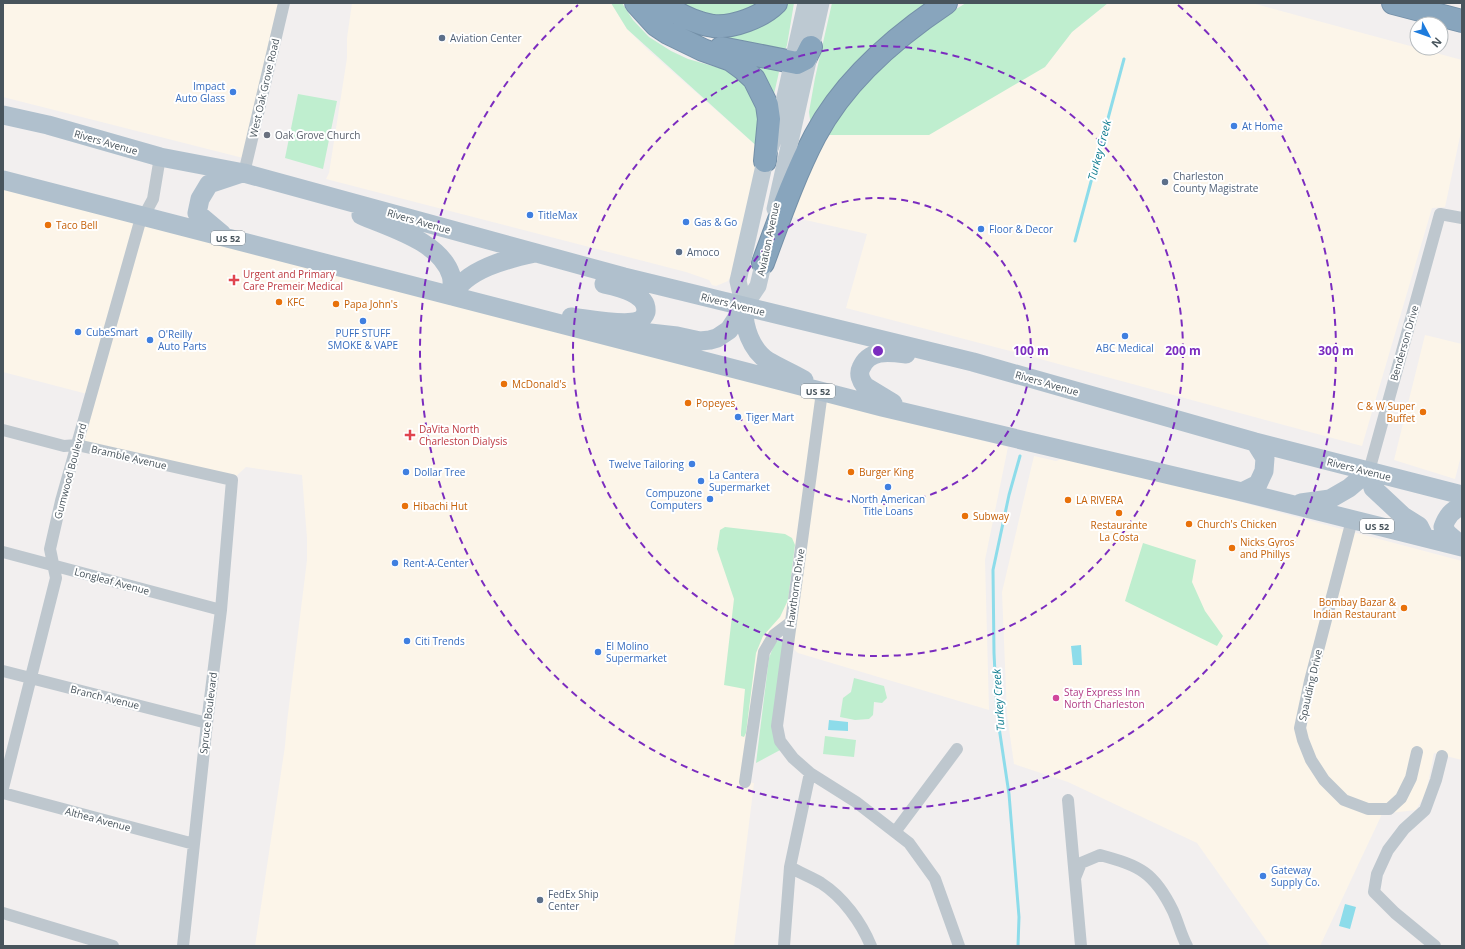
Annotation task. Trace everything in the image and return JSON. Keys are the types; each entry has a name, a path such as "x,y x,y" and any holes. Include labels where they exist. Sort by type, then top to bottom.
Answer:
{"highway":[{"path":"636,3 656,25 668,33 703,50 731,60 754,79 768,105 769,119 765,160"},
{"path":"662,3 677,13 694,21 714,26 734,24 752,19 776,3"},
{"path":"763,262 794,178 828,114 848,88 880,53 911,27 946,3"},
{"path":"1393,3 1462,21"},
{"path":"687,41 792,63 802,62 811,47"}],"main road":[{"name":"Rivers Avenue","path":"3,115 48,125 160,157 244,173 582,265 744,307 973,362 1255,442 1462,495"},
{"path":"225,237 197,213 200,199 208,184 244,173"},
{"name":"US 52","path":"3,180 822,392 1293,504 1352,520 1462,546"},
{"path":"313,191 357,214 420,240 437,254 448,267 451,276 452,296"},
{"path":"452,296 465,280 484,269 536,253"},
{"path":"508,310 624,322 638,321 644,317 646,310 640,296 614,286 593,281 582,265"},
{"path":"562,324 677,336 700,341 717,338 729,330 744,307"},
{"path":"744,307 743,315 746,326 754,346 759,352 767,360 822,392"},
{"path":"913,414 876,394 861,382 860,370 867,358 876,354 891,352 973,362"},
{"path":"1242,492 1258,484 1264,471 1265,458 1255,442"},
{"path":"1293,504 1330,499 1349,488 1368,471 1373,488 1403,516 1419,526 1424,536"},
{"path":"1462,506 1456,508 1448,516 1443,526 1448,534 1462,546"}],"street":[{"name":"West Oak Grove Road","path":"244,173 284,3"},
{"name":"Aviation Avenue","path":"744,307 738,281 765,160 778,128 806,3"},
{"name":"Aviation Avenue","path":"744,307 758,286 821,3"},
{"name":"Gumwood Boulevard","path":"3,788 56,578 50,549 77,445 139,225 154,199 160,157"},
{"name":"Benderson Drive","path":"1368,471 1440,214 1462,218"},
{"name":"Hawthorne Drive","path":"822,392 777,726 780,741 793,758 810,773 856,802 909,843 935,879 960,946"},
{"name":"Bramble Avenue","path":"3,430 64,446 77,445 232,480"},
{"name":"Spruce Boulevard","path":"183,946 207,723 221,610 232,480"},
{"name":"Spaulding Drive","path":"1352,520 1310,681 1300,728 1303,740 1311,760 1324,780 1344,800 1368,809 1389,809 1401,798 1411,778 1417,752"},
{"name":"Longleaf Avenue","path":"3,552 221,610"},
{"path":"745,782 764,652 774,635 791,622"},
{"name":"Branch Avenue","path":"3,671 207,723"},
{"path":"895,832 957,749"},
{"path":"1435,946 1395,913 1374,892 1377,874 1388,850 1404,829 1425,810 1436,780 1442,756"},
{"path":"784,946 790,868 810,773"},
{"name":"Althea Avenue","path":"3,793 194,844"},
{"path":"1068,800 1081,946"},
{"path":"1075,878 1081,863 1100,855 1140,868 1157,883 1173,912 1185,945"},
{"path":"790,868 821,884 846,905 865,932 871,946"},
{"path":"3,913 113,946"}],"shaded area":[{"path":"3,3 284,3 247,159 3,97"},
{"path":"352,3 611,3 627,29 648,50 760,149 731,275 728,281 716,286 712,285 709,280 686,272 326,179 329,173 347,58 347,38"},
{"path":"1108,3 1252,3 1409,46 1409,56 1447,56 1462,60 1462,127 1445,207 1432,208 1362,446 846,308 867,234 788,216 822,135 1045,67 1072,32"},
{"path":"3,188 1008,447 985,560 989,710 798,653 788,644 791,622 764,652 745,782 754,783 734,946 255,946 285,746 307,560 307,538 302,475 246,467 232,480 77,445 91,395 3,372"},
{"path":"1425,335 1462,344 1462,452 1455,479 1394,460"},
{"path":"1034,456 1056,461 1064,458 1154,479 1462,561 1462,760 1434,753 1426,793 1416,810 1382,814 1320,946 1270,946 1197,843 1068,782 1014,764 1007,715 1002,592"}],"green space":[{"path":"611,3 622,3 633,20 649,37 671,51 688,59 730,71 745,80 761,108 760,149 627,29"},
{"path":"676,3 762,3 744,13 719,18 700,16"},
{"path":"786,3 794,3 786,48 781,51 733,41 730,38 729,31"},
{"path":"832,3 935,3 811,127 809,112"},
{"path":"966,3 1108,3 1072,32 1045,67 929,135 822,135 849,98 923,29"},
{"path":"743,60 779,72 774,94 771,96"},
{"path":"298,94 337,101 323,169 285,158"},
{"path":"725,527 785,534 792,538 795,545 788,600 780,617 763,636 756,653 746,733 744,737 741,736 741,732 745,689 724,685 734,599 717,549 720,530"},
{"path":"1143,543 1196,560 1192,582 1205,611 1223,636 1217,646 1125,601"},
{"path":"779,639 782,639 783,641 782,749 756,763 769,658 774,645"},
{"path":"854,678 884,686 887,698 882,703 874,702 873,715 869,719 855,720 840,717 843,698 851,692"},
{"path":"825,736 856,740 854,757 823,754"}],"water":[{"path":"1081,645 1082,665 1073,665 1071,646"},
{"path":"829,720 848,722 848,731 828,730"},
{"path":"1345,904 1356,907 1350,929 1339,926"}],"waterway":[{"name":"Turkey Creek","path":"1075,241 1124,59"},
{"name":"Turkey Creek","path":"1018,946 1019,917 1009,794 997,714 994,653 993,570 1009,495 1020,456"}],"place":[{"name":"Aviation Center","path":"442,38"},
{"name":"Impact Auto Glass","path":"233,92"},
{"name":"At Home","path":"1234,126"},
{"name":"Oak Grove Church","path":"267,135"},
{"name":"Charleston County Magistrate","path":"1165,182"},
{"name":"TitleMax","path":"530,215"},
{"name":"Gas & Go","path":"686,222"},
{"name":"Taco Bell","path":"48,225"},
{"name":"Floor & Decor","path":"981,229"},
{"name":"Amoco","path":"679,252"},
{"name":"Urgent and Primary Care Premeir Medical","path":"234,280"},
{"name":"KFC","path":"279,302"},
{"name":"Papa John's","path":"336,304"},
{"name":"PUFF STUFF SMOKE & VAPE","path":"363,321"},
{"name":"CubeSmart","path":"78,332"},
{"name":"ABC Medical","path":"1125,336"},
{"name":"O'Reilly Auto Parts","path":"150,340"},
{"name":"McDonald's","path":"504,384"},
{"name":"Popeyes","path":"688,403"},
{"name":"C & W Super Buffet","path":"1423,412"},
{"name":"Tiger Mart","path":"738,417"},
{"name":"DaVita North Charleston Dialysis","path":"410,435"},
{"name":"Twelve Tailoring","path":"692,464"},
{"name":"Dollar Tree","path":"406,472"},
{"name":"Burger King","path":"851,472"},
{"name":"La Cantera Supermarket","path":"701,481"},
{"name":"North American Title Loans","path":"888,487"},
{"name":"Compuzone Computers","path":"710,499"},
{"name":"LA RIVERA","path":"1068,500"},
{"name":"Hibachi Hut","path":"405,506"},
{"name":"Restaurante La Costa","path":"1119,513"},
{"name":"Subway","path":"965,516"},
{"name":"Church's Chicken","path":"1189,524"},
{"name":"Nicks Gyros and Phillys","path":"1232,548"},
{"name":"Rent-A-Center","path":"395,563"},
{"name":"Bombay Bazar & Indian Restaurant","path":"1404,608"},
{"name":"Citi Trends","path":"407,641"},
{"name":"El Molino Supermarket","path":"598,652"},
{"name":"Stay Express Inn North Charleston","path":"1056,698"},
{"name":"Gateway Supply Co.","path":"1263,876"},
{"name":"FedEx Ship Center","path":"540,900"}]}
